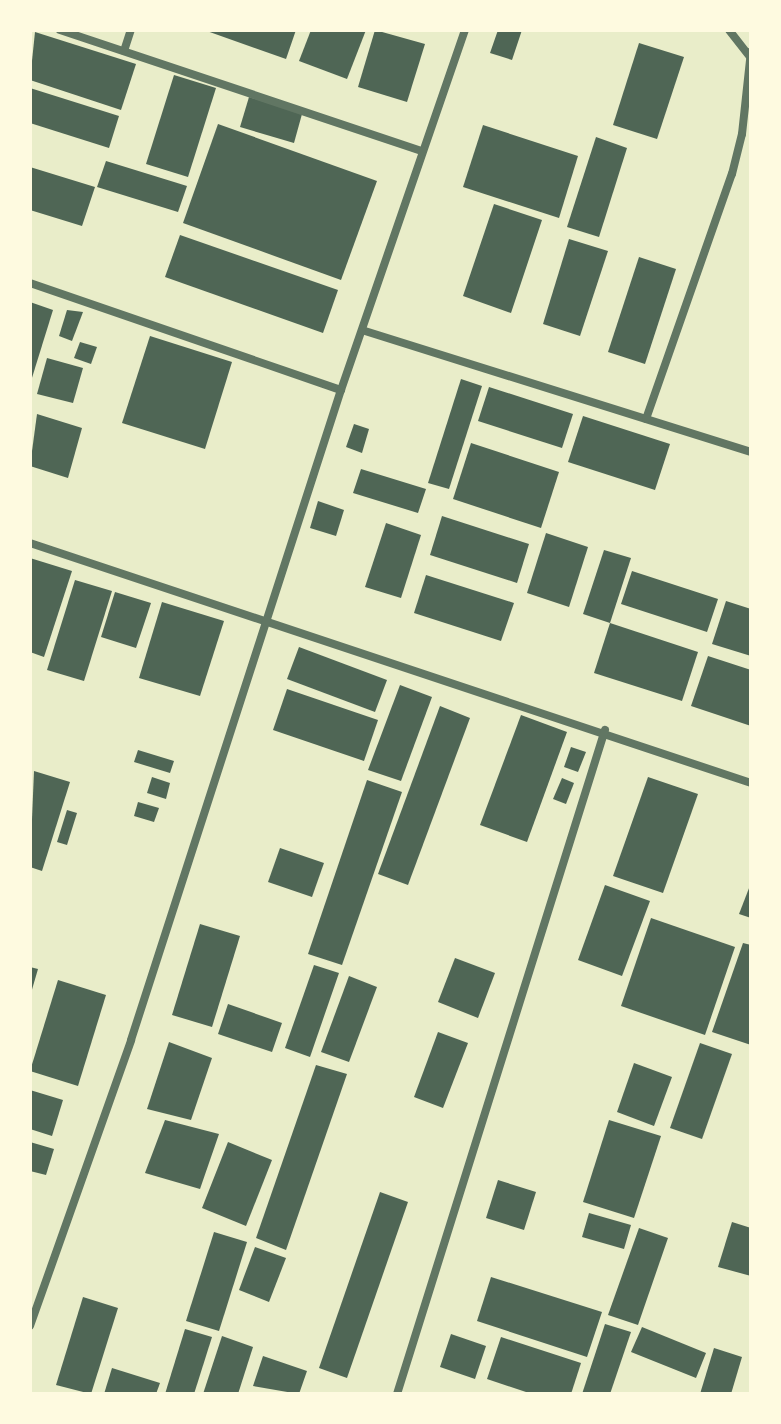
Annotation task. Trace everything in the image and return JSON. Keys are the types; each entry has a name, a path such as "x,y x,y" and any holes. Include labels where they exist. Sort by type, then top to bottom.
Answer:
{"street":[{"path":"60,30 422,151"},
{"path":"124,51 131,30"},
{"path":"30,1326 131,1040 341,390 365,331 422,151 465,30"},
{"path":"646,419 732,174 742,134 750,54 729,30"},
{"path":"30,283 341,390"},
{"path":"365,331 751,452"},
{"path":"30,543 605,730 751,783"},
{"path":"397,1394 605,730"}],"building":[{"path":"204,30 296,30 286,59"},
{"path":"311,30 366,30 347,79 299,61"},
{"path":"375,30 425,44 407,102 358,87"},
{"path":"498,30 522,30 512,60 490,53"},
{"path":"35,32 136,64 121,110 30,80"},
{"path":"639,43 684,57 657,139 613,125"},
{"path":"174,75 216,88 188,177 146,164"},
{"path":"30,88 119,116 109,148 30,123"},
{"path":"249,97 302,114 294,143 240,127"},
{"path":"218,124 377,181 341,280 183,223"},
{"path":"483,125 578,156 559,218 463,187"},
{"path":"596,137 627,148 599,237 567,227"},
{"path":"106,161 187,186 178,212 97,187"},
{"path":"30,167 95,187 82,226 30,210"},
{"path":"494,204 542,220 511,313 463,296"},
{"path":"180,235 338,290 323,333 165,277"},
{"path":"569,239 608,251 580,336 543,324"},
{"path":"639,257 676,269 645,364 608,352"},
{"path":"30,302 53,310 31,381 30,381"},
{"path":"67,310 83,312 72,341 59,336"},
{"path":"150,336 232,362 205,449 122,423"},
{"path":"80,342 97,347 91,364 74,358"},
{"path":"47,358 83,368 73,403 37,394"},
{"path":"461,379 482,386 449,489 428,483"},
{"path":"489,387 573,414 562,448 478,421"},
{"path":"37,414 82,428 68,478 30,466"},
{"path":"583,416 670,444 655,490 568,462"},
{"path":"354,424 369,429 362,453 346,447"},
{"path":"471,443 559,472 541,528 453,499"},
{"path":"361,469 426,489 418,513 353,493"},
{"path":"318,501 344,510 336,536 310,528"},
{"path":"442,516 529,544 517,583 430,555"},
{"path":"386,523 421,535 401,598 365,587"},
{"path":"546,533 588,547 569,607 527,593"},
{"path":"604,550 631,558 610,623 583,614"},
{"path":"30,558 72,571 44,657 30,652"},
{"path":"632,571 718,599 707,632 621,604"},
{"path":"426,575 514,603 501,641 414,613"},
{"path":"75,580 112,591 84,681 47,670"},
{"path":"115,592 151,603 136,648 101,637"},
{"path":"726,601 751,609 751,656 712,644"},
{"path":"162,602 224,621 200,696 139,678"},
{"path":"610,623 698,652 682,701 594,673"},
{"path":"299,647 387,680 375,712 287,679"},
{"path":"708,656 751,670 751,726 691,706"},
{"path":"400,685 432,697 401,781 368,770"},
{"path":"287,689 378,720 364,761 273,730"},
{"path":"440,706 470,718 408,885 378,874"},
{"path":"521,715 567,732 527,842 480,825"},
{"path":"571,747 586,752 578,772 564,767"},
{"path":"138,750 174,761 170,773 134,762"},
{"path":"34,771 70,782 42,871 30,867"},
{"path":"152,777 170,783 166,799 147,793"},
{"path":"648,777 698,794 663,893 613,876"},
{"path":"562,778 574,783 566,804 553,799"},
{"path":"367,780 402,792 342,965 308,954"},
{"path":"138,802 159,808 154,822 134,816"},
{"path":"67,810 77,813 67,845 57,842"},
{"path":"280,848 324,863 312,897 268,882"},
{"path":"751,883 751,918 739,914"},
{"path":"605,885 650,901 622,976 578,960"},
{"path":"651,918 735,947 705,1035 621,1006"},
{"path":"200,924 240,936 212,1027 172,1015"},
{"path":"743,943 751,945 751,1045 712,1032"},
{"path":"455,958 495,973 478,1018 438,1002"},
{"path":"314,965 339,973 310,1057 285,1048"},
{"path":"30,967 38,969 31,993 30,993"},
{"path":"349,976 377,987 349,1062 321,1052"},
{"path":"58,980 106,995 78,1086 30,1071"},
{"path":"228,1004 282,1023 272,1052 218,1034"},
{"path":"438,1032 468,1043 443,1108 414,1097"},
{"path":"169,1042 212,1058 191,1120 147,1109"},
{"path":"700,1043 732,1054 702,1139 670,1128"},
{"path":"634,1063 672,1077 654,1126 617,1112"},
{"path":"316,1065 347,1074 286,1250 256,1238"},
{"path":"30,1090 63,1100 52,1136 30,1129"},
{"path":"165,1120 219,1134 200,1189 145,1173"},
{"path":"609,1120 661,1136 634,1218 583,1202"},
{"path":"30,1142 54,1149 46,1175 30,1171"},
{"path":"228,1142 272,1160 246,1226 202,1208"},
{"path":"498,1180 536,1192 524,1230 486,1218"},
{"path":"380,1192 408,1202 347,1378 319,1368"},
{"path":"589,1213 631,1225 624,1249 582,1237"},
{"path":"732,1222 751,1228 751,1276 718,1267"},
{"path":"639,1228 668,1238 638,1325 608,1315"},
{"path":"214,1232 247,1242 219,1331 186,1321"},
{"path":"255,1247 286,1258 269,1302 239,1290"},
{"path":"491,1277 602,1312 587,1357 477,1321"},
{"path":"83,1297 118,1308 91,1394 56,1385"},
{"path":"605,1324 631,1332 610,1394 582,1394"},
{"path":"642,1327 706,1353 696,1378 631,1352"},
{"path":"185,1329 212,1337 194,1394 165,1394"},
{"path":"451,1334 486,1346 475,1379 440,1367"},
{"path":"222,1336 253,1347 238,1394 203,1394"},
{"path":"501,1337 581,1363 571,1394 532,1394 487,1379"},
{"path":"714,1348 742,1357 731,1394 700,1394"},
{"path":"263,1356 307,1371 299,1394 253,1386"},
{"path":"112,1368 160,1383 156,1394 104,1394"}]}
